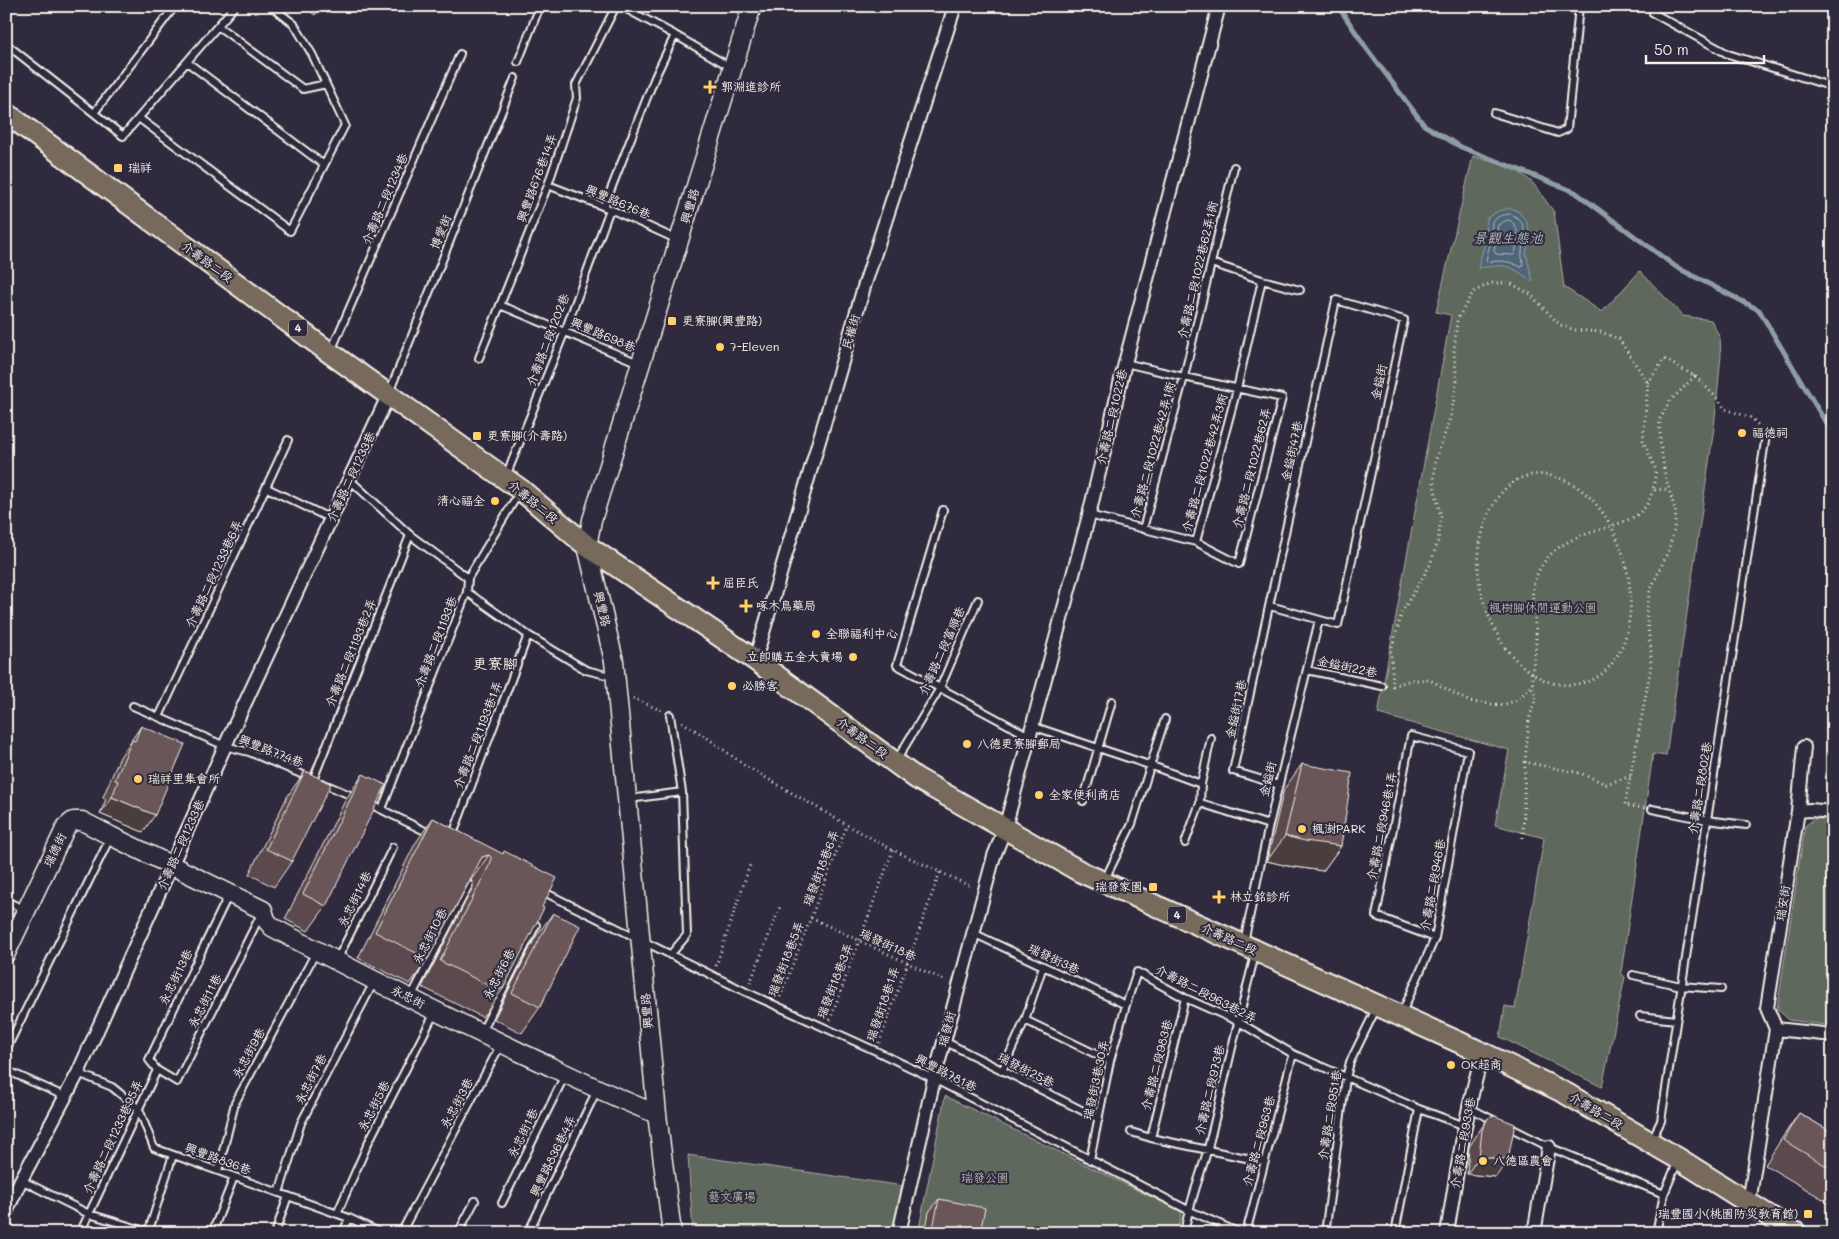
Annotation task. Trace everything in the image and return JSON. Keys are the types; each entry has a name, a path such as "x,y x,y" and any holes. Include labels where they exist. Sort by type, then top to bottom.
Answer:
{"main road":[{"name":"興豐路","path":"672,1233 656,1114 614,661 588,546 592,520 752,6"},
{"name":"介壽路二段","path":"6,113 330,353 513,485 588,546 755,660 916,778 1082,872 1483,1053 1565,1093 1678,1159 1796,1233"},
{"name":"瑞德街","path":"6,953 66,827 73,821 82,820 172,866"},
{"name":"永忠街","path":"172,866 263,910 266,920 272,927 375,981 480,1034 656,1114"}],"street":[{"name":"民權街","path":"755,660 864,287 955,6"},
{"name":"介壽路二段1022巷","path":"1005,828 1089,515 1125,363 1219,6"},
{"name":"介壽路二段1233巷","path":"6,1212 78,1072 225,746 389,394"},
{"name":"瑞安街","path":"1749,1204 1776,1029 1767,1008 1798,811 1804,747"},
{"path":"1798,811 1833,812"},
{"name":"瑞發街","path":"899,1233 934,1079 958,986 994,856 1005,828"},
{"path":"1776,1029 1833,1035"},
{"name":"介壽路二段933巷","path":"1447,1233 1465,1126 1483,1053"},
{"path":"1534,1233 1549,1147"}],"lane":[{"path":"94,112 175,6"},
{"path":"6,44 123,136 140,119 235,6"},
{"path":"140,119 290,231 345,125 312,54 294,24 271,6"},
{"path":"518,62 540,6"},
{"name":"興豐路676巷14弄","path":"479,358 548,185 577,98 576,85 616,6"},
{"path":"621,6 733,68"},
{"path":"1494,113 1558,133 1567,129 1579,6"},
{"path":"1655,6 1653,13 1728,54 1833,87"},
{"path":"218,26 304,90 326,84"},
{"name":"介壽路二段1202巷","path":"513,485 607,208 654,77 675,35"},
{"name":"介壽路二段1234巷","path":"330,353 460,54"},
{"path":"187,62 324,165"},
{"name":"博愛街","path":"389,394 515,78"},
{"name":"介壽路二段1022巷62弄1衖","path":"1184,377 1234,167"},
{"name":"興豐路676巷","path":"548,185 607,208 680,241"},
{"path":"1211,263 1300,290"},
{"name":"介壽路二段1022巷42弄3衖","path":"1196,542 1237,389 1262,280"},
{"name":"金鎰街47巷","path":"1270,606 1336,300 1404,320"},
{"name":"興豐路698巷","path":"500,305 642,364"},
{"name":"金鎰街","path":"1250,948 1269,825 1278,785 1319,620 1338,625 1404,320"},
{"name":"介壽路二段1022巷62弄","path":"1125,363 1282,398 1239,564 1196,542"},
{"name":"介壽路二段1022巷42弄1衖","path":"1143,529 1184,377"},
{"name":"介壽路二段802巷","path":"1650,1143 1661,1121 1766,435"},
{"name":"介壽路二段1233巷6弄","path":"159,717 288,440"},
{"path":"350,480 410,536 468,578"},
{"name":"介壽路二段1193巷","path":"382,808 467,592 468,578 513,485"},
{"path":"267,488 331,519"},
{"path":"943,510 897,665 940,688 1031,731 1100,748 1201,784"},
{"path":"1089,515 1196,542"},
{"name":"介壽路二段1193巷2弄","path":"313,780 410,536"},
{"path":"467,592 528,635 616,686"},
{"name":"介壽路二段富順巷","path":"895,762 940,688 978,600"},
{"path":"1270,606 1319,620"},
{"name":"金鎰街17巷","path":"1270,606 1233,771 1278,785"},
{"name":"介壽路二段1193巷1弄","path":"450,844 528,635"},
{"name":"金鎰街22巷","path":"1307,670 1382,686"},
{"path":"1083,801 1100,748 1112,701"},
{"name":"興豐路774巷","path":"134,706 225,746 249,752 382,808 441,839"},
{"path":"670,715 682,792 687,935 670,955"},
{"path":"1104,882 1132,824 1152,766 1165,719"},
{"name":"介壽路二段946巷1弄","path":"1435,938 1376,916 1411,736 1468,751"},
{"path":"1185,843 1200,803 1201,784 1211,738"},
{"name":"介壽路二段946巷","path":"1400,1016 1435,938 1468,751"},
{"path":"627,800 682,792"},
{"path":"1200,803 1269,825"},
{"path":"1652,809 1707,820 1746,825"},
{"path":"6,1050 111,836"},
{"name":"永忠街14巷","path":"337,961 393,847"},
{"name":"永忠街10巷","path":"410,998 469,885"},
{"path":"534,887 640,939"},
{"name":"永忠街13巷","path":"157,1070 149,1060 229,893"},
{"path":"6,901 27,910"},
{"name":"永忠街11巷","path":"157,1070 177,1082 263,910"},
{"name":"永忠街6巷","path":"480,1034 536,925"},
{"name":"瑞發街3巷","path":"973,933 1126,1004"},
{"name":"興豐路781巷","path":"640,939 746,992 934,1079 1188,1210 1240,1233"},
{"name":"介壽路二段973巷","path":"1184,1233 1188,1210 1208,1150 1237,1021 1250,948"},
{"name":"永忠街9巷","path":"218,1171 236,1103 317,951"},
{"path":"1002,1070 1025,1020 1043,966"},
{"name":"介壽路二段963巷2弄","path":"1126,1004 1138,972 1185,998 1237,1021 1294,1054 1419,1109 1465,1126"},
{"path":"1633,976 1681,986 1721,989"},
{"name":"永忠街7巷","path":"279,1193 301,1124 375,981"},
{"name":"介壽路二段983巷","path":"1151,1138 1185,998"},
{"name":"瑞發街3巷30弄","path":"1090,1160 1110,1061 1126,1004"},
{"name":"介壽路二段951巷","path":"1325,1233 1346,1078 1350,1062 1378,1006"},
{"name":"永忠街5巷","path":"337,1214 369,1141 435,1011"},
{"path":"1640,1016 1676,1020"},
{"path":"1025,1020 1110,1061"},
{"name":"瑞發街25巷","path":"944,1041 1099,1119"},
{"name":"永忠街3巷","path":"401,1233 501,1043"},
{"name":"介壽路二段963巷","path":"1246,1233 1294,1054"},
{"path":"6,1070 66,1097"},
{"name":"介壽路二段1233巷95弄","path":"80,1233 157,1070"},
{"name":"興豐路836巷","path":"78,1072 112,1087 139,1109 154,1148 349,1218 381,1233"},
{"name":"永忠街1巷","path":"502,1203 566,1074"},
{"name":"興豐路836巷4弄","path":"528,1233 598,1089"},
{"path":"1470,1108 1549,1147 1664,1194"},
{"path":"1395,1233 1419,1109"},
{"path":"1131,1132 1265,1162"},
{"path":"21,1180 89,1214 149,1232 173,1155"},
{"path":"1656,1233 1664,1194 1678,1159"},
{"path":"212,1233 234,1177"},
{"path":"275,1233 288,1196"},
{"path":"458,1233 475,1201"},
{"path":"343,1233 349,1218"}],"path":[{"path":"1531,687 1517,700 1503,705 1470,702 1430,680 1411,680 1393,686 1391,651 1402,612 1430,565 1438,541 1440,517 1434,485 1435,462 1451,414 1457,383 1454,352 1457,320 1473,292 1491,283 1510,283 1530,294 1560,325 1575,330 1601,332 1619,339 1648,383"},
{"path":"1523,838 1525,762 1529,720 1536,696 1531,687 1536,639 1533,585 1544,562 1560,546 1582,534 1632,518 1644,508 1653,490 1656,470 1643,442 1648,383 1664,359 1695,376 1725,409 1752,418 1766,435"},
{"path":"1652,809 1625,805 1651,668 1651,650 1646,612 1650,591 1669,549 1676,514 1664,469 1660,441 1660,419 1670,401 1695,376"},
{"path":"1656,470 1664,469"},
{"path":"1535,474 1558,477 1575,484 1590,497 1611,526 1617,538 1630,582 1631,607 1625,642 1606,671 1592,680 1572,686 1544,680 1529,672 1505,648 1492,625 1483,603 1478,564 1482,530 1494,504 1508,485 1535,474"},
{"path":"1653,490 1669,489"},
{"path":"616,686 709,738 744,764 846,825 892,850 984,892"},
{"path":"1525,762 1580,773 1606,784 1631,776"},
{"name":"瑞發街18巷6弄","path":"811,918 846,825"},
{"name":"瑞發街18巷3弄","path":"827,1028 892,850"},
{"path":"712,975 750,865"},
{"name":"瑞發街18巷1弄","path":"876,1051 940,872"},
{"path":"746,992 780,907"},
{"name":"瑞發街18巷","path":"811,918 958,986"},
{"name":"瑞發街18巷5弄","path":"777,1006 811,918"}],"green space":[{"name":"楓樹腳休閒運動公園","path":"1473,156 1515,169 1532,182 1554,212 1564,287 1602,312 1640,271 1683,316 1711,320 1720,338 1721,355 1714,428 1666,756 1653,754 1621,973 1625,977 1602,1087 1500,1037 1505,1006 1515,1008 1544,838 1495,825 1509,750 1378,714 1451,315 1436,312"},
{"path":"1815,818 1833,821 1833,1026 1789,1020 1777,1009 1805,826"},
{"name":"瑞發公園","path":"945,1096 1182,1212 1177,1233 918,1233"},
{"name":"藝文廣場","path":"688,1155 904,1186 895,1233 693,1233"}],"water":[{"name":"景觀生態池","path":"1511,208 1519,212 1527,222 1530,237 1526,254 1533,282 1507,267 1478,268 1486,239 1487,218 1498,211"}],"building":[{"name":"瑞祥里集會所","path":"141,726 185,744 155,815 112,797 118,781 115,780 132,740 135,741"},
{"path":"1302,764 1352,773 1341,846 1285,836"},
{"path":"305,771 331,784 292,861 266,849"},
{"path":"363,774 386,785 326,906 303,894"},
{"path":"433,818 503,854 504,851 557,878 503,989 501,988 499,991 440,961 491,862 489,855 482,857 428,959 375,932"},
{"path":"553,913 580,926 540,1007 512,993"},
{"path":"1799,1113 1833,1133 1833,1170 1783,1140"},
{"path":"1495,1116 1515,1124 1508,1159 1479,1157 1482,1130 1488,1118"},
{"path":"939,1199 985,1208 980,1233 932,1233"}],"waterway":[{"path":"1338,6 1367,49 1424,125 1461,147 1575,192 1676,267 1759,310 1826,423 1833,424"}],"place":[{"name":"郭淵進診所","path":"710,87"},
{"name":"瑞祥","path":"118,168"},
{"name":"更寮腳(興豐路)","path":"672,321"},
{"name":"7-Eleven","path":"720,347"},
{"name":"福德祠","path":"1742,433"},
{"name":"更寮腳(介壽路)","path":"477,436"},
{"name":"清心福全","path":"495,501"},
{"name":"屈臣氏","path":"713,583"},
{"name":"啄木鳥藥局","path":"746,606"},
{"name":"全聯福利中心","path":"816,634"},
{"name":"立即購五金大賣場","path":"853,657"},
{"name":"必勝客","path":"732,686"},
{"name":"八德更寮腳郵局","path":"967,744"},
{"name":"瑞祥里集會所","path":"138,779"},
{"name":"全家便利商店","path":"1039,795"},
{"name":"楓澍PARK","path":"1302,829"},
{"name":"瑞發家園","path":"1153,887"},
{"name":"林立銘診所","path":"1219,897"},
{"name":"OK超商","path":"1451,1065"},
{"name":"八德區農會","path":"1483,1161"},
{"name":"瑞豐國小(桃園防災教育館)","path":"1808,1214"}],"district":[{"name":"更寮腳","path":"495,664"}]}
